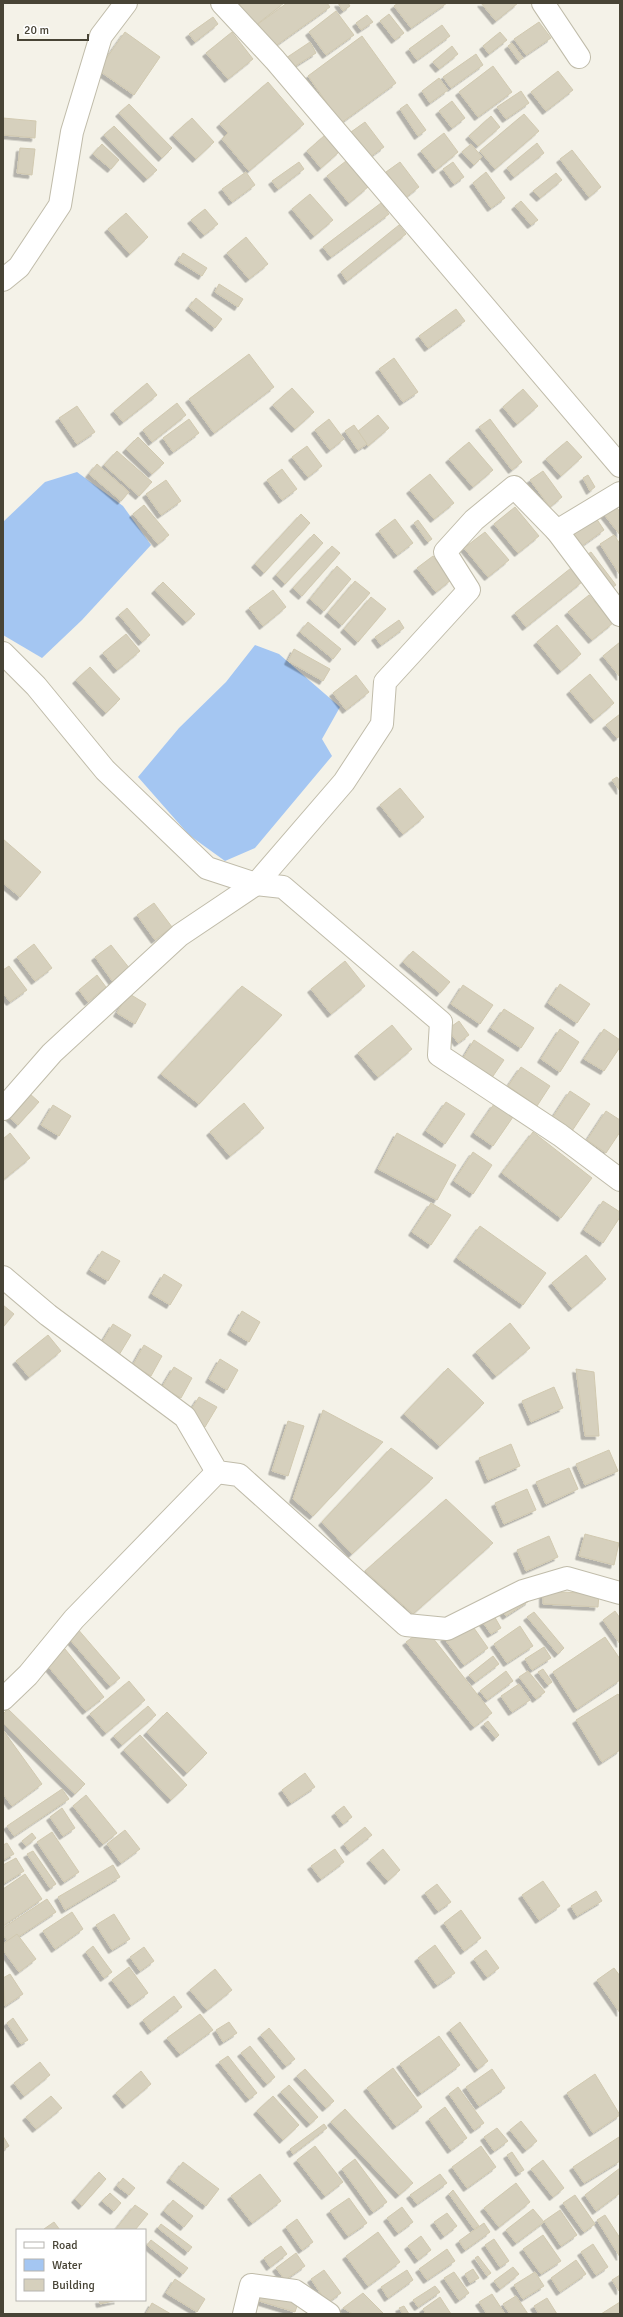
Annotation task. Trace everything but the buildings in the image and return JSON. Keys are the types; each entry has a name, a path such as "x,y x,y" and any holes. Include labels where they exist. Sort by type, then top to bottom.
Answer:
{"street":[{"path":"3,280 19,267 60,205 72,132 101,36 126,3"},
{"path":"222,3 280,66 620,466"},
{"path":"543,3 579,56"},
{"path":"3,1109 52,1053 180,935 256,884 344,782 382,724 385,682 470,590 445,552 474,520 514,487 557,531 620,615"},
{"path":"557,531 620,493"},
{"path":"3,653 36,686 105,770 207,868 256,884 283,887 441,1022 439,1056 560,1134 620,1180"},
{"path":"3,1277 48,1315 185,1417 217,1472"},
{"path":"217,1472 239,1475 406,1625 447,1629 523,1591 567,1578 620,1593"},
{"path":"3,1699 28,1675 74,1619 217,1472"},
{"path":"244,2314 251,2285 295,2291 329,2314"}],"water":[{"path":"77,472 123,506 151,545 82,620 42,658 3,635 3,522 45,482"},
{"path":"255,645 279,654 340,707 322,739 332,756 255,848 225,861 189,835 138,777 179,728 226,682"}]}
